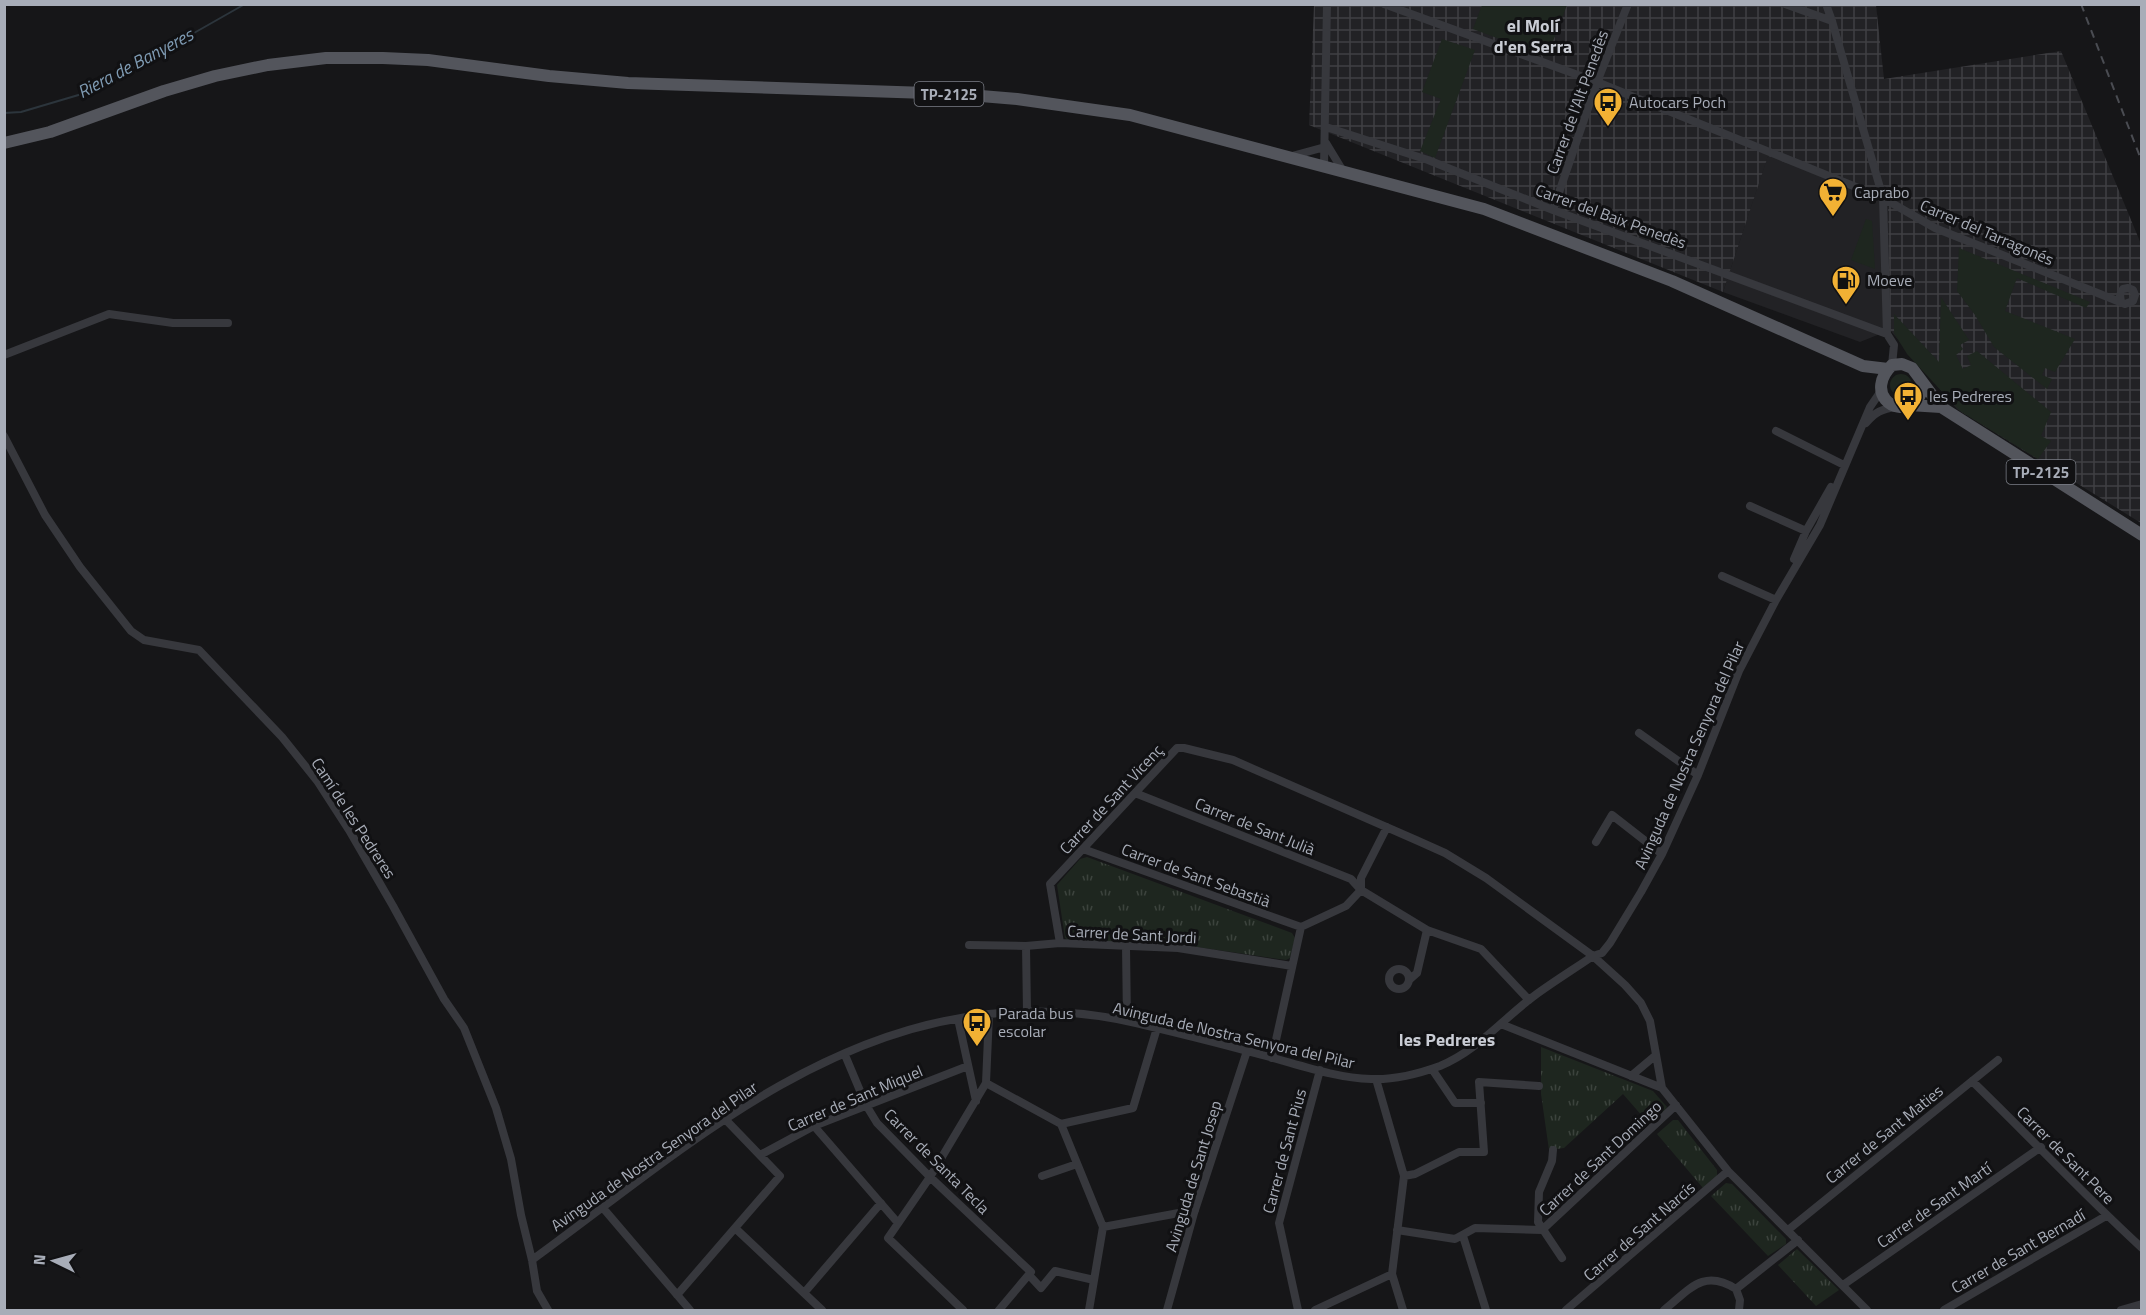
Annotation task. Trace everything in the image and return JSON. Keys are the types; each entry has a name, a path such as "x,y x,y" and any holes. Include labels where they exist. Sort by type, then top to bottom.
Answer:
{"main road":[{"name":"TP-2125","path":"4,143 50,132 164,91 223,74 298,61 363,57 428,60 627,83 957,94 1017,99 1130,115 1324,165 1484,210 1672,281 1863,366 1890,367 1902,364 1912,368 1941,407 2142,535"},
{"name":"TP-2125","path":"1863,366 1880,387 1887,401 1904,406 1941,407"},
{"path":"1880,387 1883,375 1890,367"},
{"path":"1904,406 1918,399 1924,385"}],"street":[{"path":"1324,165 1327,4"},
{"name":"Carrer del Tarragonés","path":"1384,4 1597,82 1883,198 1935,228 2116,299"},
{"name":"Carrer de l'Alt Penedès","path":"1553,210 1597,82 1628,4"},
{"path":"1785,4 1832,21"},
{"path":"1826,4 1883,198 1887,334 1894,345 1890,367"},
{"name":"Carrer del Baix Penedès","path":"1326,127 1428,160 1553,210 1763,286 1887,334"},
{"path":"1290,157 1325,145"},
{"path":"1325,145 1343,171"},
{"path":"4,355 109,314 173,323 228,323"},
{"path":"1893,349 1912,368"},
{"name":"Avinguda de Nostra Senyora del Pilar","path":"532,1260 724,1119 780,1084 801,1073 896,1035 958,1019 989,1014 1027,1012 1070,1013 1127,1021 1360,1078 1407,1076 1432,1069 1462,1054 1529,1000 1593,956 1602,953 1610,943 1662,854 1698,775 1739,671 1776,600 1820,525 1844,465 1880,387"},
{"name":"Avinguda de Nostra Senyora del Pilar","path":"1861,429 1883,409 1904,406"},
{"path":"1776,432 1844,465"},
{"name":"Camí de les Pedreres","path":"4,436 45,515 80,567 131,631 144,640 199,650 282,737 318,782 349,830 444,999 464,1028 496,1108 512,1159 537,1291 548,1311"},
{"name":"Avinguda de Nostra Senyora del Pilar","path":"1776,600 1806,531 1844,465"},
{"path":"1750,506 1806,531"},
{"path":"1722,576 1776,600"},
{"path":"1639,733 1698,775"},
{"name":"Carrer de Sant Vicenç","path":"1060,943 1050,884 1177,748 1184,747 1233,760 1387,827"},
{"name":"Carrer de Sant Julià","path":"1135,794 1351,879 1361,890 1428,930 1481,949 1529,1000"},
{"path":"1596,842 1612,815 1662,854"},
{"path":"1272,1058 1300,927 1346,906 1361,890 1361,878 1387,827 1445,854 1486,878 1593,956 1625,985 1641,1003 1650,1021 1662,1088 1728,1171 1867,1311"},
{"name":"Carrer de Sant Sebastià","path":"1083,849 1300,927"},
{"path":"1408,976 1417,973 1428,930"},
{"name":"Carrer de Sant Jordi","path":"969,945 1026,946 1060,943 1178,948 1292,966"},
{"path":"1026,946 1027,1012"},
{"path":"1126,946 1127,1021"},
{"path":"963,1311 888,1238 930,1177 987,1083 989,1014"},
{"path":"958,1019 976,1101"},
{"path":"1501,1024 1662,1088"},
{"path":"1061,1124 1133,1108 1157,1028"},
{"name":"Avinguda de Sant Josep","path":"1167,1311 1195,1210 1247,1051"},
{"name":"Carrer de Santa Tecla","path":"844,1055 866,1105 877,1123 1030,1274"},
{"path":"1632,1076 1656,1055"},
{"name":"Carrer de Sant Maties","path":"1788,1230 1998,1060"},
{"name":"Carrer de Sant Miquel","path":"760,1155 814,1126 968,1066"},
{"path":"1432,1069 1455,1103 1480,1103"},
{"name":"Carrer de Sant Pius","path":"1298,1311 1279,1223 1320,1070"},
{"path":"1376,1079 1404,1176 1392,1274 1403,1311"},
{"name":"Carrer de Sant Pere","path":"1972,1081 2041,1147 2106,1216 2142,1248"},
{"path":"1404,1176 1415,1174 1459,1152 1484,1152 1484,1124 1479,1082 1539,1086"},
{"path":"987,1083 1061,1124 1103,1227 1089,1311"},
{"name":"Carrer de Sant Domingo","path":"1542,1230 1676,1106"},
{"path":"677,1295 780,1176 724,1119"},
{"path":"814,1126 898,1223"},
{"name":"Carrer de Sant Martí","path":"1843,1285 2041,1147"},
{"path":"1553,1150 1552,1161 1539,1192 1538,1222 1562,1258"},
{"path":"1042,1176 1077,1164"},
{"name":"Carrer de Sant Narcís","path":"1566,1311 1728,1171"},
{"path":"804,1293 881,1203"},
{"path":"603,1208 690,1311"},
{"path":"1103,1227 1195,1210"},
{"name":"Carrer de Sant Bernadí","path":"1944,1311 2106,1216"},
{"path":"735,1228 822,1311"},
{"path":"1397,1230 1455,1239 1475,1228 1542,1230"},
{"path":"1463,1236 1486,1311"},
{"path":"1736,1289 1798,1240"},
{"path":"999,1311 1030,1274 1041,1288 1055,1271 1094,1280"},
{"path":"1315,1311 1392,1274"},
{"path":"1664,1311 1699,1282 1714,1279 1726,1282 1736,1289 1740,1300 1739,1311"},
{"path":"2121,1311 2142,1304"}],"shaded area":[{"path":"1314,5 1876,5 1884,79 2061,51 2141,244 2141,523 1957,409 1890,330 1888,201 1768,156 1723,292 1309,125"},
{"path":"1768,155 1889,201 1890,330 1860,342 1723,292"}],"green space":[{"path":"1482,4 1567,5 1547,57 1473,29"},
{"path":"1442,39 1475,50 1435,158 1420,151 1441,99 1422,92"},
{"path":"1866,219 1872,221 1875,269 1851,260"},
{"path":"1959,248 2090,302 2086,308 2017,278 2005,311 2075,339 2055,372 2045,368 2042,375 2052,379 2047,389 1994,347 1957,291"},
{"path":"1941,297 1969,340 1960,345 1963,349 1956,355 1963,369 1971,365 1967,356 1977,351 2051,412 2041,436 2051,441 2038,459 1960,411 1907,354 1894,333 1894,314 1939,362"},
{"path":"1901,374 1909,377 1912,385 1909,393 1901,396 1893,393 1890,385 1893,377"},
{"path":"1087,857 1292,933 1295,938 1290,958 1286,960 1170,943 1069,941 1065,938 1057,885 1080,859"},
{"path":"1541,1047 1653,1091 1667,1107 1664,1113 1650,1125 1623,1094 1564,1148 1549,1150 1541,1094"},
{"path":"1673,1120 1678,1120 1717,1170 1717,1176 1703,1188 1657,1134"},
{"path":"1726,1183 1732,1184 1786,1239 1786,1244 1768,1256 1711,1196"},
{"path":"1797,1249 1839,1290 1816,1306 1778,1265"}],"waterway":[{"name":"Riera de Banyeres","path":"4,113 21,112 92,91 245,4"}],"railway":[{"path":"2081,4 2142,162"}],"place":[{"name":"Autocars Poch","path":"1608,128"},
{"name":"Caprabo","path":"1833,218"},
{"name":"Moeve","path":"1846,306"},
{"name":"les Pedreres","path":"1908,422"},
{"name":"Parada bus escolar","path":"977,1048"}],"district":[{"name":"el Molí d'en Serra","path":"1533,36"},
{"name":"les Pedreres","path":"1447,1039"}]}
